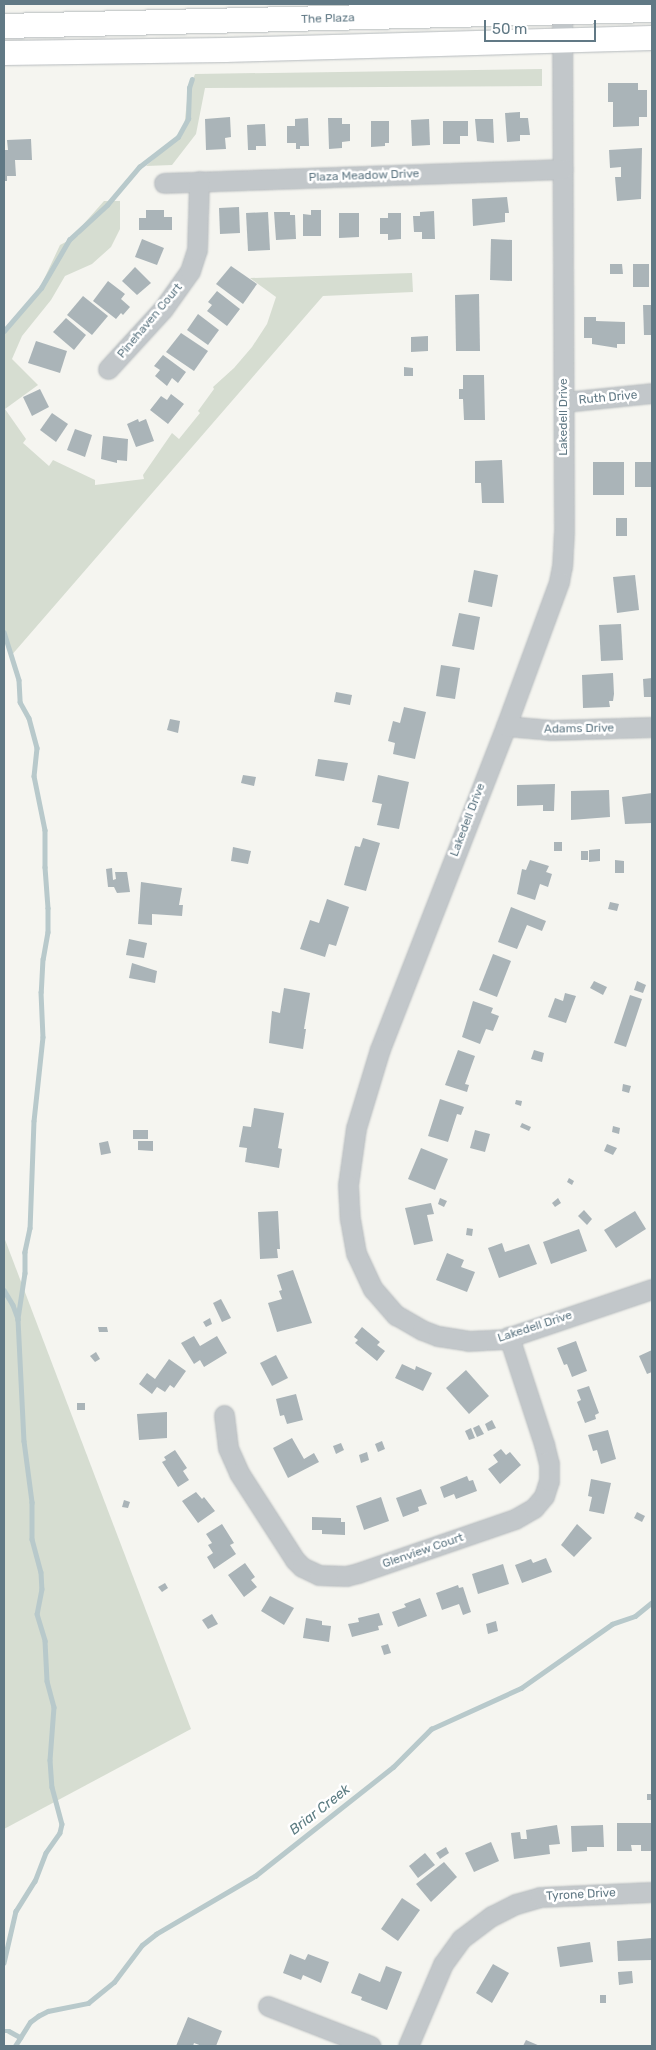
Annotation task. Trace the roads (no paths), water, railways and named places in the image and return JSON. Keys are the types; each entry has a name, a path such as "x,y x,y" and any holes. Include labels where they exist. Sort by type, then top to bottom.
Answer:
{"main road":[{"name":"The Plaza","path":"4,26 234,22 562,7 652,10"},
{"path":"4,52 225,50 561,39 652,38"}],"street":[{"name":"Lakedell Drive","path":"562,7 564,169 562,566 559,582 506,726 380,1049 356,1128 348,1185 353,1240 360,1265 373,1289 396,1314 422,1330 438,1336 489,1342 652,1289"},
{"name":"Plaza Meadow Drive","path":"164,183 564,169"},
{"name":"Pinehaven Court","path":"108,369 163,309 190,271 197,250 198,181"},
{"name":"Ruth Drive","path":"564,402 652,393"},
{"name":"Adams Drive","path":"506,726 552,730 652,727"},
{"name":"Glenview Court","path":"224,1415 228,1448 238,1473 294,1560 302,1567 319,1575 329,1577 358,1573 515,1519 534,1508 544,1496 549,1481 546,1451 509,1337"},
{"name":"Tyrone Drive","path":"408,2046 443,1964 461,1939 492,1916 516,1904 540,1897 652,1892"},
{"path":"268,2006 371,2046"}],"waterway":[{"path":"4,331 41,288 69,240 107,205 139,167 178,137 188,119 189,88 192,79"},
{"path":"4,632 19,680 20,702 29,718 37,748 34,776 45,830 48,908 48,932 43,959 41,992 43,1037 34,1121 30,1228 25,1252 25,1273 18,1319"},
{"path":"4,1290 13,1305 18,1319 24,1441 32,1502 32,1539 41,1572 42,1589 37,1614 45,1641 47,1681 54,1707 50,1760 52,1787 62,1824 60,1833 46,1853 35,1881 16,1911 4,1963"},
{"name":"Briar Creek","path":"15,2046 30,2022 38,2016 48,2011 88,2003 114,1982 142,1945 156,1934 255,1876 393,1767 431,1729 521,1688 612,1624 635,1616 652,1602"},
{"path":"4,2031 9,2031 20,2037"}]}
